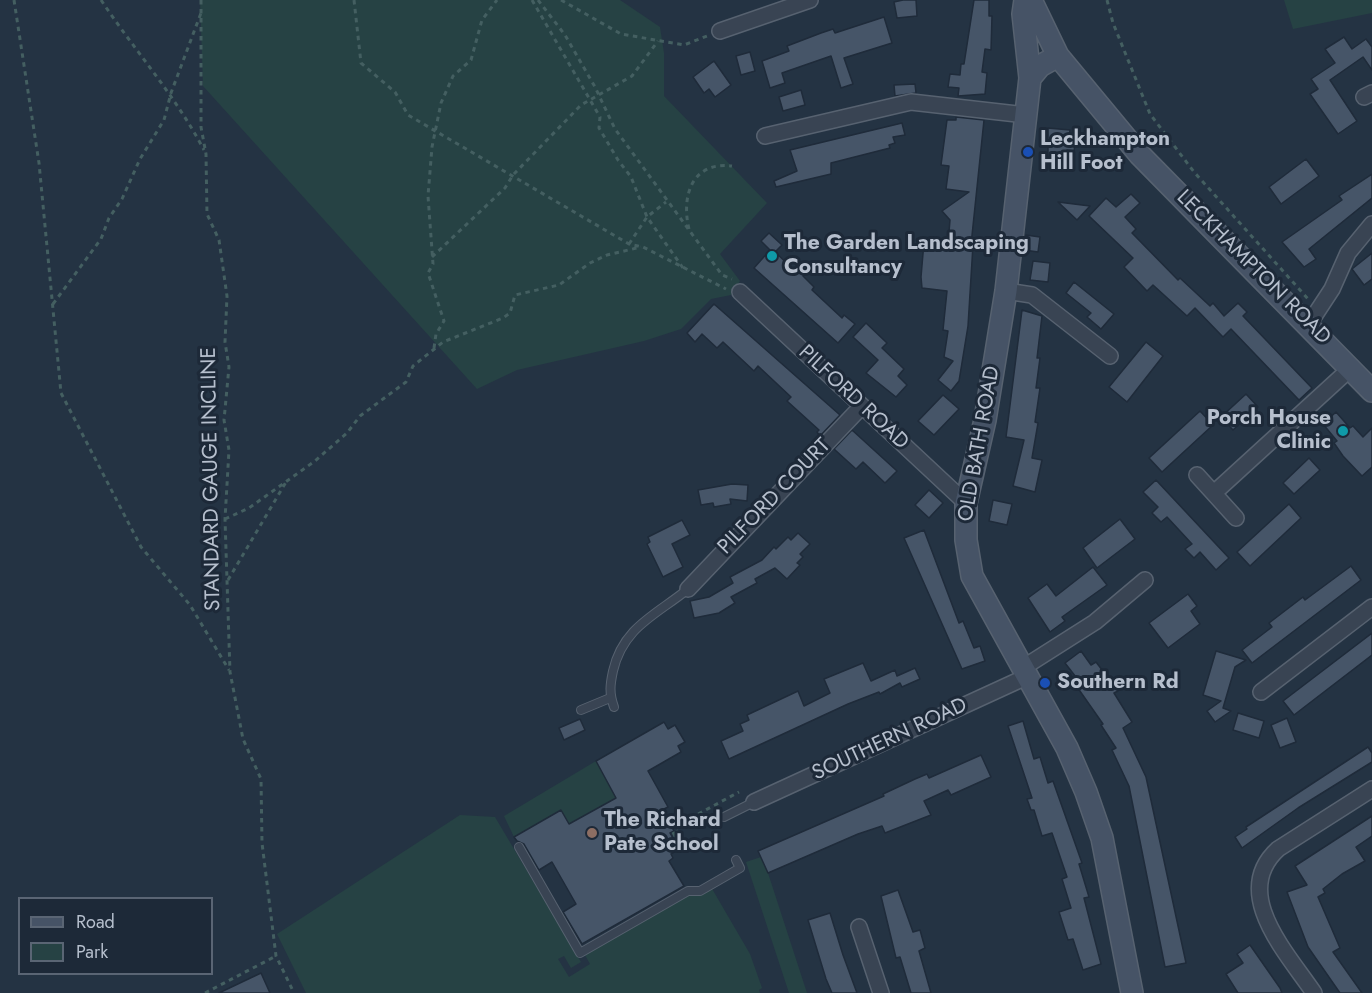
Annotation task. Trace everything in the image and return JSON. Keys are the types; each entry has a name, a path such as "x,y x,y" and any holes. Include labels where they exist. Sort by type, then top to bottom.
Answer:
{"street":[{"path":"720,31 810,0"},
{"name":"OLD BATH ROAD","path":"1025,0 1023,14 1030,78 1026,115 1006,291 985,420 966,503 966,540 972,576 1067,748 1094,815 1102,838 1132,993"},
{"name":"LECKHAMPTON ROAD","path":"1031,0 1058,56 1140,155 1314,317 1372,391"},
{"path":"1030,78 1040,66 1058,56"},
{"path":"765,135 911,102 1026,115"},
{"path":"1314,317 1332,289 1348,253 1372,224"},
{"name":"PILFORD ROAD","path":"736,288 966,503"},
{"path":"1006,291 1032,295 1110,356"},
{"path":"1214,493 1352,367"},
{"name":"PILFORD COURT","path":"688,589 862,406"},
{"path":"1197,475 1236,518"},
{"name":"SOUTHERN ROAD","path":"753,802 1024,673 1095,622 1145,580"},
{"path":"1261,692 1372,607"},
{"path":"1314,993 1270,928 1259,898 1260,878 1267,861 1278,849 1372,789"},
{"path":"859,927 880,993"}],"lane":[{"path":"614,707 608,692 615,663 626,637 642,621 688,589"},
{"path":"582,710 610,698"},
{"path":"724,817 753,802"},
{"path":"519,847 580,953 688,891 700,891 741,868 736,860"}],"path":[{"path":"14,0 39,163 61,393 141,547 189,605 230,672"},
{"path":"101,0 136,52 148,62 171,93 206,154"},
{"name":"STANDARD GAUGE INCLINE","path":"201,0 201,127 206,154 207,214 219,240 226,296 225,332 229,367 224,420 229,450 225,519 230,672 243,739 261,779 262,843 276,956 294,993"},
{"path":"434,349 436,334 444,321 428,273 433,264 428,196 435,132 441,103 453,76 471,60 482,20 497,0"},
{"path":"532,0 600,117 599,128 631,177 647,217 684,270"},
{"path":"538,0 565,35 599,95 615,129 666,202 722,275 736,288"},
{"path":"561,0 621,34 684,45 720,31"},
{"path":"1107,0 1113,23 1150,114 1194,172 1314,317"},
{"path":"356,1 361,63 395,92 408,115 629,244 643,247 684,270 736,288"},
{"path":"52,305 101,239 108,218 122,199 140,159 164,120 171,93 201,12"},
{"path":"432,257 505,188 513,175 581,105 632,76 658,41"},
{"path":"689,230 686,197 692,183 704,170 719,165 732,166"},
{"path":"629,244 647,217 666,202"},
{"path":"225,519 249,508 315,461 347,433 360,416 406,381 413,366 443,342 503,318 510,313 515,295 559,285 590,263 608,255 643,247"},
{"path":"228,582 289,478"},
{"path":"673,832 675,836 679,834 674,827 739,792"},
{"path":"205,993 276,956"}],"green space":[{"path":"200,0 620,0 660,27 664,53 664,96 767,203 720,254 740,281 731,295 711,299 681,329 644,341 517,370 477,389 203,86"},
{"path":"1284,0 1372,0 1372,13 1293,29"},
{"path":"596,761 616,798 569,824 561,810 514,837 504,816"},
{"path":"460,815 495,817 581,962 571,968 564,956 558,959 569,977 590,964 585,955 691,894 711,887 750,954 762,988 759,990 760,993 306,993 277,934"},
{"path":"761,857 807,993 789,993 746,862"}],"building":[{"path":"916,0 917,16 897,18 894,2"},
{"path":"974,0 989,0 989,16 992,16 991,50 985,49 982,72 987,73 985,94 958,96 959,88 948,87 950,74 960,75 961,64 964,64"},
{"path":"884,17 892,43 844,58 853,84 841,88 831,56 782,73 785,83 770,88 762,61 789,51 787,46 821,33 833,29 835,33"},
{"path":"1344,37 1352,49 1366,39 1372,47 1372,70 1363,57 1330,80 1357,121 1338,134 1310,94 1318,89 1311,79 1335,63 1325,49"},
{"path":"750,52 755,71 741,75 736,56"},
{"path":"714,61 731,85 715,97 709,89 704,93 693,77"},
{"path":"915,84 916,93 895,96 894,85"},
{"path":"801,90 805,105 783,111 779,97"},
{"path":"956,117 984,120 971,245 973,245 968,326 959,381 951,391 938,380 953,361 944,357 948,331 943,330 947,291 922,288 921,277 924,242 948,244 950,220 942,211 969,192 946,189 949,166 941,165 947,120 956,120"},
{"path":"902,123 905,135 893,137 895,143 889,145 890,148 831,163 831,174 776,187 774,181 797,171 790,150"},
{"path":"1048,128 1070,130 1069,137 1076,138 1074,151 1067,150 1066,166 1048,164"},
{"path":"1306,159 1319,176 1281,204 1269,187"},
{"path":"1372,174 1372,198 1309,249 1316,259 1304,267 1282,242 1342,200 1339,196"},
{"path":"1131,194 1140,203 1125,217 1136,229 1132,233 1178,280 1180,278 1210,306 1213,303 1224,316 1238,303 1247,312 1243,316 1312,388 1299,400 1231,329 1223,337 1195,308 1187,316 1153,285 1147,291 1124,267 1133,258 1089,216 1106,198 1116,207"},
{"path":"1058,202 1090,206 1077,220"},
{"path":"769,233 782,245 775,252 794,270 797,266 814,287 812,290 842,318 844,315 855,324 838,343 754,268 770,250 761,241"},
{"path":"1026,235 1040,237 1038,252 1024,250"},
{"path":"1372,253 1372,279 1364,285 1352,269"},
{"path":"1033,261 1050,263 1048,282 1030,280"},
{"path":"1074,282 1114,314 1101,329 1087,317 1091,313 1066,293"},
{"path":"714,304 840,415 820,436 817,432 819,430 787,401 791,397 758,366 754,371 723,342 717,348 702,334 695,342 687,333"},
{"path":"1022,310 1042,316 1037,358 1040,358 1036,388 1040,388 1035,422 1038,423 1032,458 1042,460 1035,492 1013,486 1024,440 1006,437"},
{"path":"866,323 887,343 882,348 904,369 898,376 907,385 896,397 866,373 878,360 853,337"},
{"path":"1146,342 1163,356 1127,402 1109,387"},
{"path":"1246,394 1258,407 1233,430 1221,417"},
{"path":"943,395 959,409 934,435 918,421"},
{"path":"1200,411 1213,425 1162,472 1149,458"},
{"path":"1336,412 1350,428 1353,426 1363,437 1372,428 1372,467 1362,476 1343,456 1334,443 1337,441 1323,424"},
{"path":"852,430 897,471 885,483 863,462 856,469 834,449"},
{"path":"1309,458 1320,470 1294,494 1283,483"},
{"path":"1156,480 1229,558 1216,570 1200,552 1194,558 1185,549 1192,544 1167,517 1161,522 1152,513 1158,507 1143,492"},
{"path":"732,484 748,485 747,501 730,499 731,504 714,507 713,503 701,505 698,490"},
{"path":"929,490 943,503 929,518 915,505"},
{"path":"993,500 1012,504 1007,525 989,521"},
{"path":"1289,504 1301,518 1250,566 1237,552"},
{"path":"1120,519 1135,539 1097,568 1083,548"},
{"path":"682,520 690,535 672,544 683,567 663,577 647,544 650,542 648,537"},
{"path":"924,530 959,623 963,621 974,648 980,646 985,661 962,669 904,538"},
{"path":"798,533 810,544 800,554 803,557 797,563 800,565 787,579 775,568 755,579 757,583 731,597 735,603 719,613 694,618 690,601 709,597 733,583 730,577 762,560 774,547 776,549 788,537 791,540"},
{"path":"1351,566 1361,580 1252,663 1242,650 1272,627 1269,623 1303,597 1305,600"},
{"path":"1093,567 1107,585 1062,617 1065,621 1050,632 1028,598 1047,584 1056,596"},
{"path":"1188,594 1197,606 1191,611 1200,624 1168,648 1149,623"},
{"path":"1372,633 1372,655 1294,715 1283,701"},
{"path":"1081,651 1091,665 1096,662 1118,691 1114,693 1132,722 1123,728 1146,777 1186,963 1165,967 1129,786 1112,750 1116,748 1101,725 1103,724 1075,684 1079,681 1065,663"},
{"path":"1216,651 1246,660 1235,667 1223,708 1231,711 1215,722 1207,711 1221,701 1203,695"},
{"path":"863,663 871,681 895,670 897,676 915,668 920,679 902,687 900,683 880,694 879,692 848,704 729,759 721,741 743,731 740,724 749,720 747,715 798,691 804,706 830,693 824,679"},
{"path":"1238,713 1264,721 1259,738 1233,730"},
{"path":"1287,718 1296,742 1280,748 1271,725"},
{"path":"580,719 585,730 564,740 559,728"},
{"path":"1023,721 1034,759 1040,757 1048,783 1053,781 1082,863 1079,864 1089,897 1084,898 1101,964 1083,970 1073,939 1068,940 1059,912 1071,908 1062,879 1067,877 1052,833 1042,836 1034,810 1031,810 1027,799 1032,798 1008,726"},
{"path":"664,722 668,729 675,725 685,742 678,746 681,752 648,771 668,807 662,810 674,831 670,833 679,849 671,854 673,858 669,861 684,886 582,944 563,912 576,904 552,862 539,870 524,844 514,837 561,810 569,824 616,798 596,761"},
{"path":"1368,747 1372,753 1372,762 1298,808 1242,848 1235,837 1247,829 1246,827"},
{"path":"981,755 991,777 951,795 948,790 924,801 931,815 885,833 882,826 858,834 768,873 758,851 884,796 883,794 915,779 927,774 929,778"},
{"path":"1372,816 1372,836 1356,847 1365,861 1342,874 1323,889 1325,893 1318,897 1340,948 1333,952 1362,993 1340,993 1308,947 1287,892 1307,885 1295,866"},
{"path":"898,890 913,932 920,930 925,948 919,951 931,993 911,993 900,957 896,958 881,896"},
{"path":"830,913 857,993 832,993 826,979 808,920"},
{"path":"1250,945 1282,993 1238,993 1226,974 1243,963 1237,954"},
{"path":"261,973 270,993 219,993"}],"place":[{"name":"Leckhampton Hill Foot","path":"1028,152"},
{"name":"The Garden Landscaping Consultancy","path":"772,256"},
{"name":"Porch House Clinic","path":"1343,431"},
{"name":"Southern Rd","path":"1045,683"},
{"name":"The Richard Pate School","path":"592,833"}]}
